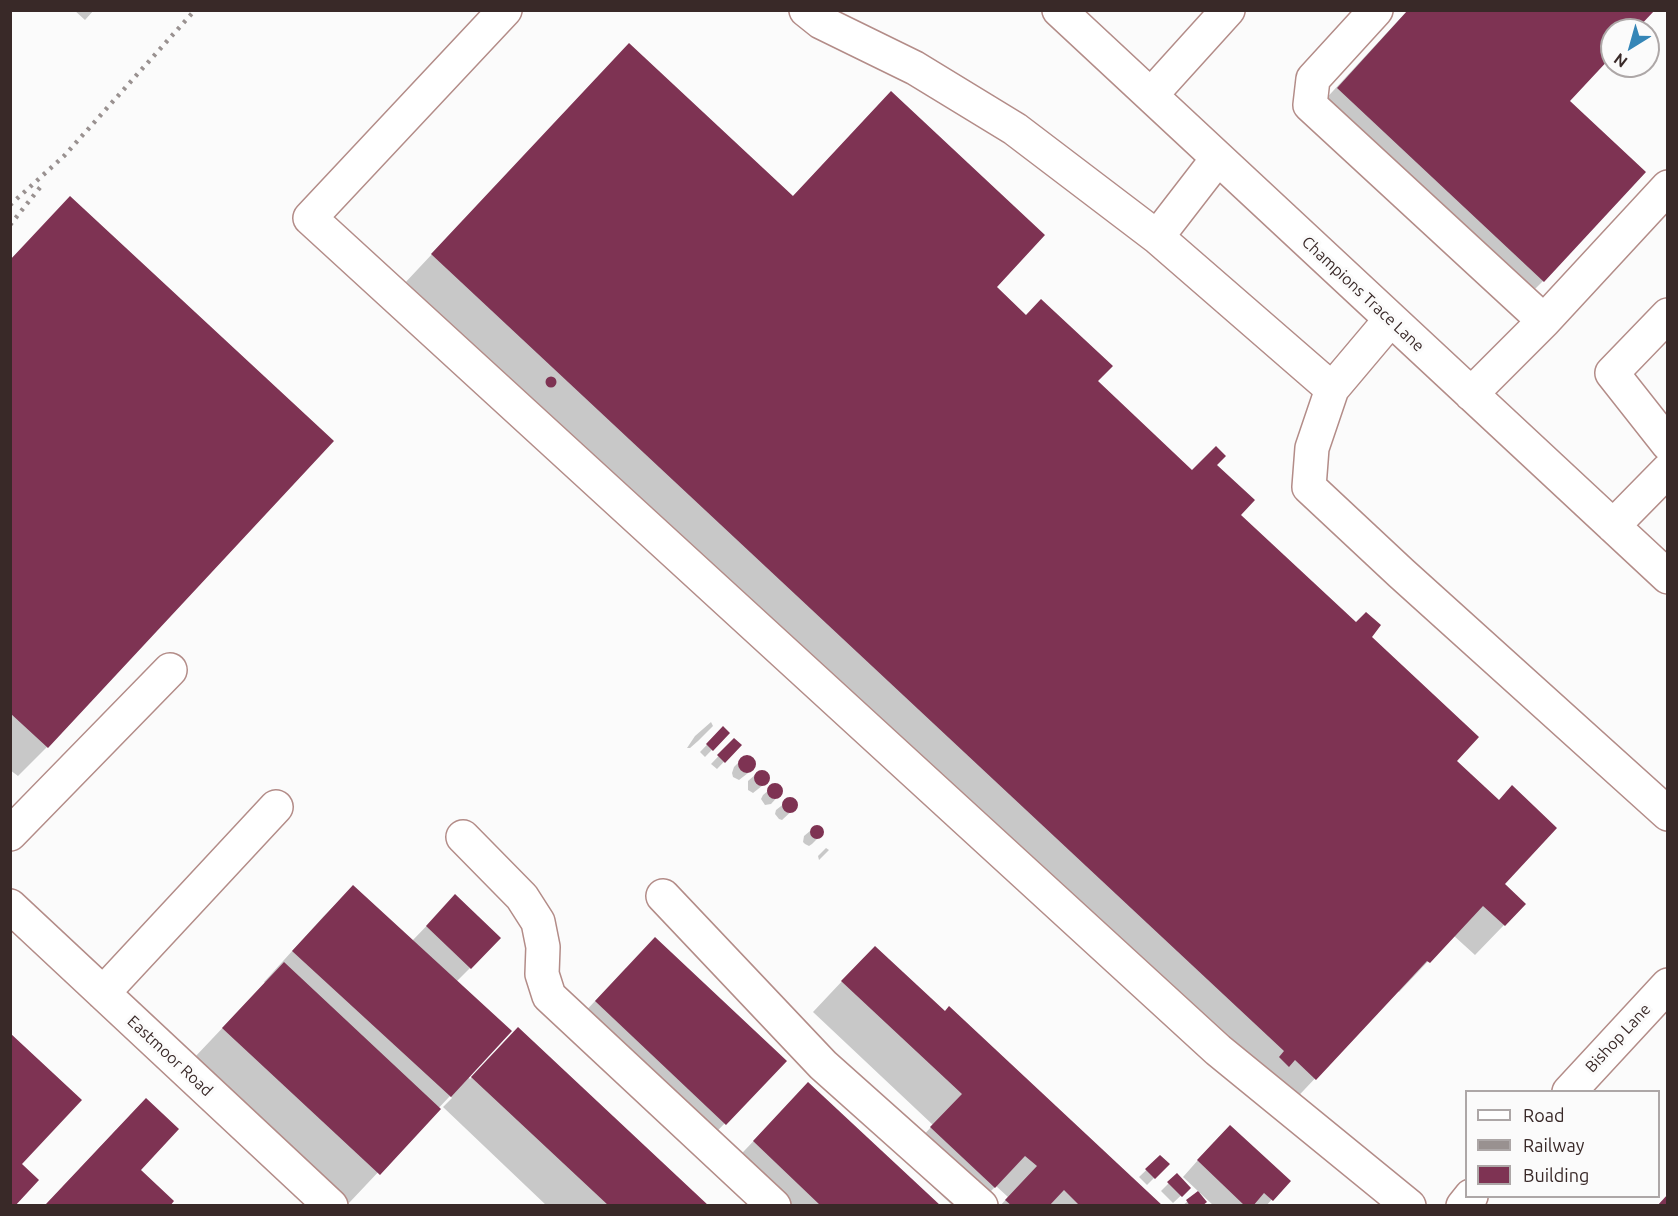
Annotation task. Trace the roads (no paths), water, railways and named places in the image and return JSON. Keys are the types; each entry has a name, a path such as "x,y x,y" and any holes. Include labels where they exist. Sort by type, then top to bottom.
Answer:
{"street":[{"path":"505,10 310,219 1218,1050 1409,1206"},
{"path":"806,10 821,22 915,68 1015,129 1157,237 1332,389"},
{"name":"Champions Trace Lane","path":"1059,10 1668,577"},
{"path":"1150,95 1228,10"},
{"path":"1376,10 1313,79 1310,105 1544,321"},
{"path":"1157,237 1218,158"},
{"path":"1471,394 1544,321 1668,188"},
{"path":"1668,315 1612,373 1668,444"},
{"path":"1390,319 1332,389 1312,448 1309,487 1668,814"},
{"path":"1613,526 1668,470"},
{"path":"10,834 170,670"},
{"path":"103,993 276,807"},
{"path":"463,837 522,897 538,922 543,947 542,974 549,996 774,1206"},
{"path":"663,896 823,1065 981,1206"},
{"name":"Eastmoor Road","path":"10,906 331,1206"},
{"name":"Bishop Lane","path":"1571,1090 1668,985"}],"railway":[{"path":"10,205 64,156 195,10"},
{"path":"10,225 42,185"}]}
